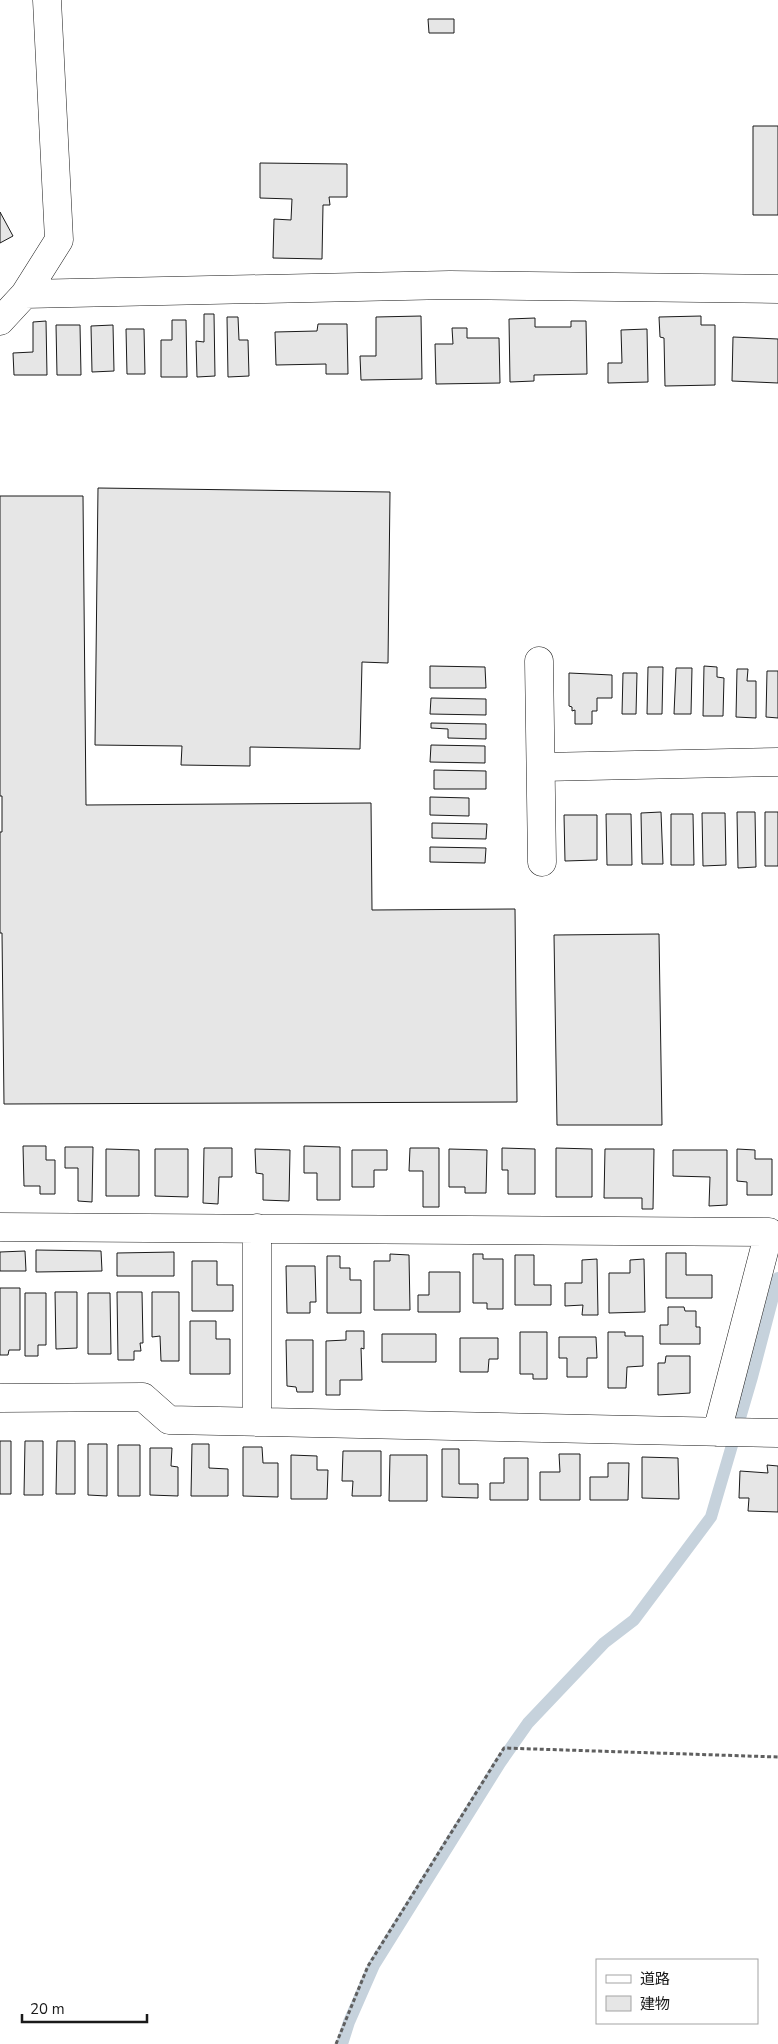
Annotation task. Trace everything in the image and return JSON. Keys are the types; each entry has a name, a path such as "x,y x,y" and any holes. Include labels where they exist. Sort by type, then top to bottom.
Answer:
{"street":[{"path":"0,321 25,294 59,240 47,0"},
{"path":"25,294 450,285 778,289"},
{"path":"539,662 542,862"},
{"path":"542,767 778,762"},
{"path":"0,1226 769,1232 717,1432"},
{"path":"257,1228 257,1422"},
{"path":"0,1398 143,1397 169,1420 778,1433"}],"path":[{"path":"336,2044 368,1966 504,1748 778,1756"}],"building":[{"path":"428,19 454,19 454,33 429,33"},
{"path":"753,126 778,126 778,215 753,215"},
{"path":"260,163 347,164 347,197 329,197 330,205 323,205 322,259 273,258 274,219 291,220 292,199 260,198"},
{"path":"0,212 13,236 0,243"},
{"path":"204,314 214,314 215,376 197,377 196,341 204,342"},
{"path":"421,316 422,379 361,380 360,356 376,356 376,317"},
{"path":"701,316 701,325 715,325 715,385 665,386 664,338 660,337 659,317"},
{"path":"227,317 238,317 239,340 248,340 249,376 228,377"},
{"path":"535,318 535,327 571,327 571,321 586,321 587,374 534,375 534,381 510,382 509,319"},
{"path":"172,320 186,320 187,377 161,377 161,340 172,340"},
{"path":"46,321 47,375 14,375 13,353 33,352 33,322"},
{"path":"318,324 347,324 348,374 326,374 326,364 276,365 275,332 317,331"},
{"path":"56,325 80,325 81,375 57,375"},
{"path":"113,325 114,371 92,372 91,326"},
{"path":"452,328 467,328 467,338 499,338 500,383 436,384 435,344 453,344"},
{"path":"126,329 144,329 145,374 127,374"},
{"path":"647,329 648,382 608,383 608,363 622,363 621,330"},
{"path":"733,337 778,339 778,383 732,381"},
{"path":"98,488 390,492 388,663 362,662 360,749 250,747 250,766 181,765 182,746 95,745"},
{"path":"0,496 83,496 86,805 371,803 372,910 515,909 517,1102 4,1104 2,933 0,933 2,796 0,796"},
{"path":"430,666 485,667 486,688 430,688"},
{"path":"704,666 717,667 717,677 724,678 723,716 703,716"},
{"path":"648,667 663,667 662,714 647,714"},
{"path":"676,668 692,668 691,714 674,714"},
{"path":"737,669 748,669 747,681 756,681 756,718 736,717"},
{"path":"767,671 778,671 778,718 766,717"},
{"path":"569,673 612,675 612,698 597,698 597,711 592,711 592,724 575,724 575,710 572,711 572,707 569,706"},
{"path":"623,673 637,673 636,714 622,714"},
{"path":"431,698 486,699 486,715 430,714"},
{"path":"431,723 486,724 486,739 448,738 448,729 431,728"},
{"path":"431,745 485,746 485,763 430,762"},
{"path":"434,770 486,771 486,789 434,789"},
{"path":"430,797 469,798 469,816 430,815"},
{"path":"661,812 663,864 642,864 641,813"},
{"path":"737,812 755,812 756,867 738,868"},
{"path":"765,812 778,812 778,866 765,866"},
{"path":"702,813 725,813 726,865 703,866"},
{"path":"606,814 631,814 632,865 607,865"},
{"path":"671,814 693,814 694,865 671,865"},
{"path":"564,815 597,815 597,860 565,861"},
{"path":"432,823 487,824 486,839 432,838"},
{"path":"430,847 486,848 485,863 430,862"},
{"path":"659,934 662,1125 557,1125 554,935"},
{"path":"23,1146 46,1146 46,1160 55,1160 55,1194 40,1194 40,1186 24,1186"},
{"path":"304,1146 340,1147 340,1200 317,1200 317,1173 304,1173"},
{"path":"65,1147 93,1147 92,1202 78,1201 78,1168 65,1168"},
{"path":"204,1148 232,1148 232,1177 219,1177 218,1204 203,1203"},
{"path":"410,1148 439,1148 439,1207 423,1207 423,1171 409,1171"},
{"path":"502,1148 535,1149 535,1194 508,1194 508,1170 502,1170"},
{"path":"556,1148 592,1149 592,1197 556,1197"},
{"path":"106,1149 139,1150 139,1196 106,1196"},
{"path":"155,1149 188,1149 188,1197 155,1196"},
{"path":"255,1149 290,1150 289,1201 263,1200 263,1174 256,1173"},
{"path":"449,1149 487,1150 486,1193 465,1193 465,1187 449,1187"},
{"path":"605,1149 654,1149 653,1209 642,1209 642,1198 604,1198"},
{"path":"737,1149 755,1150 755,1159 772,1159 772,1195 747,1195 747,1182 737,1181"},
{"path":"352,1150 387,1150 387,1170 374,1170 374,1187 352,1187"},
{"path":"673,1150 727,1150 727,1205 709,1206 710,1177 673,1176"},
{"path":"36,1250 101,1251 102,1271 36,1272"},
{"path":"25,1251 26,1271 0,1271 0,1252"},
{"path":"174,1252 174,1276 117,1276 117,1253"},
{"path":"666,1253 686,1253 686,1275 712,1275 712,1298 666,1298"},
{"path":"390,1254 409,1255 410,1310 374,1310 374,1261 390,1261"},
{"path":"473,1254 483,1254 483,1259 503,1259 503,1309 487,1309 487,1303 473,1303"},
{"path":"515,1255 534,1255 534,1285 551,1285 551,1305 515,1305"},
{"path":"327,1256 340,1256 340,1268 350,1268 350,1280 361,1280 361,1313 327,1313"},
{"path":"597,1259 598,1315 582,1315 583,1305 565,1306 565,1283 582,1283 582,1260"},
{"path":"644,1259 645,1312 609,1313 609,1273 630,1273 630,1260"},
{"path":"192,1261 217,1261 217,1285 233,1285 233,1311 192,1311"},
{"path":"286,1266 315,1266 316,1302 310,1302 310,1313 287,1313"},
{"path":"429,1272 460,1272 460,1312 418,1312 418,1295 429,1295"},
{"path":"0,1288 20,1288 20,1350 9,1350 8,1355 0,1355"},
{"path":"55,1292 77,1292 77,1348 56,1349"},
{"path":"117,1292 142,1292 143,1343 140,1343 141,1351 134,1351 134,1360 118,1360"},
{"path":"152,1292 179,1292 179,1361 161,1361 160,1336 152,1337"},
{"path":"25,1293 46,1293 46,1345 38,1345 38,1356 25,1356"},
{"path":"88,1293 110,1293 111,1354 88,1354"},
{"path":"668,1307 684,1307 685,1311 696,1311 696,1327 700,1327 700,1344 660,1344 660,1325 668,1325"},
{"path":"190,1321 216,1321 216,1339 230,1339 230,1374 190,1374"},
{"path":"346,1331 364,1331 364,1349 361,1348 362,1380 340,1380 340,1395 326,1395 326,1341 346,1340"},
{"path":"520,1332 547,1332 547,1379 533,1379 533,1374 520,1374"},
{"path":"608,1332 625,1332 625,1336 643,1336 643,1366 627,1367 626,1388 608,1388"},
{"path":"382,1334 436,1334 436,1362 382,1362"},
{"path":"559,1337 596,1337 597,1358 587,1358 587,1377 567,1377 567,1358 559,1358"},
{"path":"460,1338 498,1338 498,1359 489,1359 488,1372 460,1372"},
{"path":"286,1340 313,1340 313,1392 297,1392 296,1387 287,1386"},
{"path":"666,1356 690,1356 690,1393 658,1395 658,1363 665,1363"},
{"path":"0,1441 11,1441 11,1494 0,1494"},
{"path":"25,1441 43,1441 43,1495 24,1495"},
{"path":"57,1441 75,1441 75,1494 56,1494"},
{"path":"88,1444 107,1444 107,1496 88,1495"},
{"path":"192,1444 209,1444 209,1468 228,1469 228,1496 191,1496"},
{"path":"118,1445 140,1445 140,1496 118,1496"},
{"path":"243,1447 262,1447 263,1463 278,1463 278,1497 243,1496"},
{"path":"150,1448 172,1448 171,1466 178,1467 178,1496 150,1495"},
{"path":"442,1449 459,1449 459,1484 478,1484 478,1498 442,1497"},
{"path":"343,1451 381,1451 381,1496 352,1496 353,1481 342,1481"},
{"path":"559,1454 580,1454 580,1500 540,1500 540,1472 560,1472"},
{"path":"291,1455 317,1456 317,1470 328,1470 327,1499 291,1499"},
{"path":"390,1455 427,1455 427,1501 389,1501"},
{"path":"642,1457 678,1458 679,1499 642,1498"},
{"path":"504,1458 528,1458 528,1500 490,1500 490,1483 504,1483"},
{"path":"608,1463 629,1463 628,1500 590,1500 590,1477 608,1477"},
{"path":"767,1465 778,1466 778,1512 748,1511 749,1498 739,1498 740,1471 768,1473"}],"waterway":[{"path":"342,2044 349,2022 374,1965 500,1763 528,1723 604,1643 634,1620 711,1517 752,1377 778,1278"}]}
